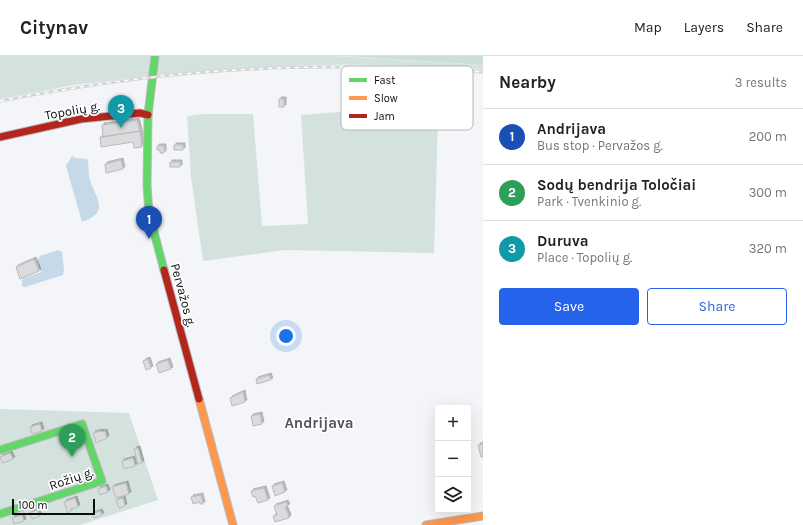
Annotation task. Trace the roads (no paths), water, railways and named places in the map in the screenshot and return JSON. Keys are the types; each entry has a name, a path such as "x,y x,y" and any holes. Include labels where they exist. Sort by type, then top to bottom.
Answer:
{"main road":[{"name":"Pervažos g.","path":"156,56 148,115 147,185 149,213 233,525"},
{"name":"Topolių g.","path":"0,137 80,119 140,113 148,115"},
{"name":"Rožių g.","path":"0,450 82,424 102,481 0,514"},
{"path":"426,525 483,516"}],"water":[{"path":"72,156 88,160 89,176 99,202 97,213 91,218 82,222 66,166"},
{"path":"58,250 62,252 64,270 63,275 25,287 22,286 22,279 41,272 37,261 40,256"}],"railway":[{"path":"0,101 126,80 189,73 282,68 341,67"},
{"path":"473,72 483,72"}],"place":[{"name":"Duruva","path":"121,128"},
{"name":"Andrijava","path":"149,239"},
{"name":"Sodų bendrija Toločiai","path":"72,457"}],"district":[{"name":"Andrijava","path":"319,423"}]}
